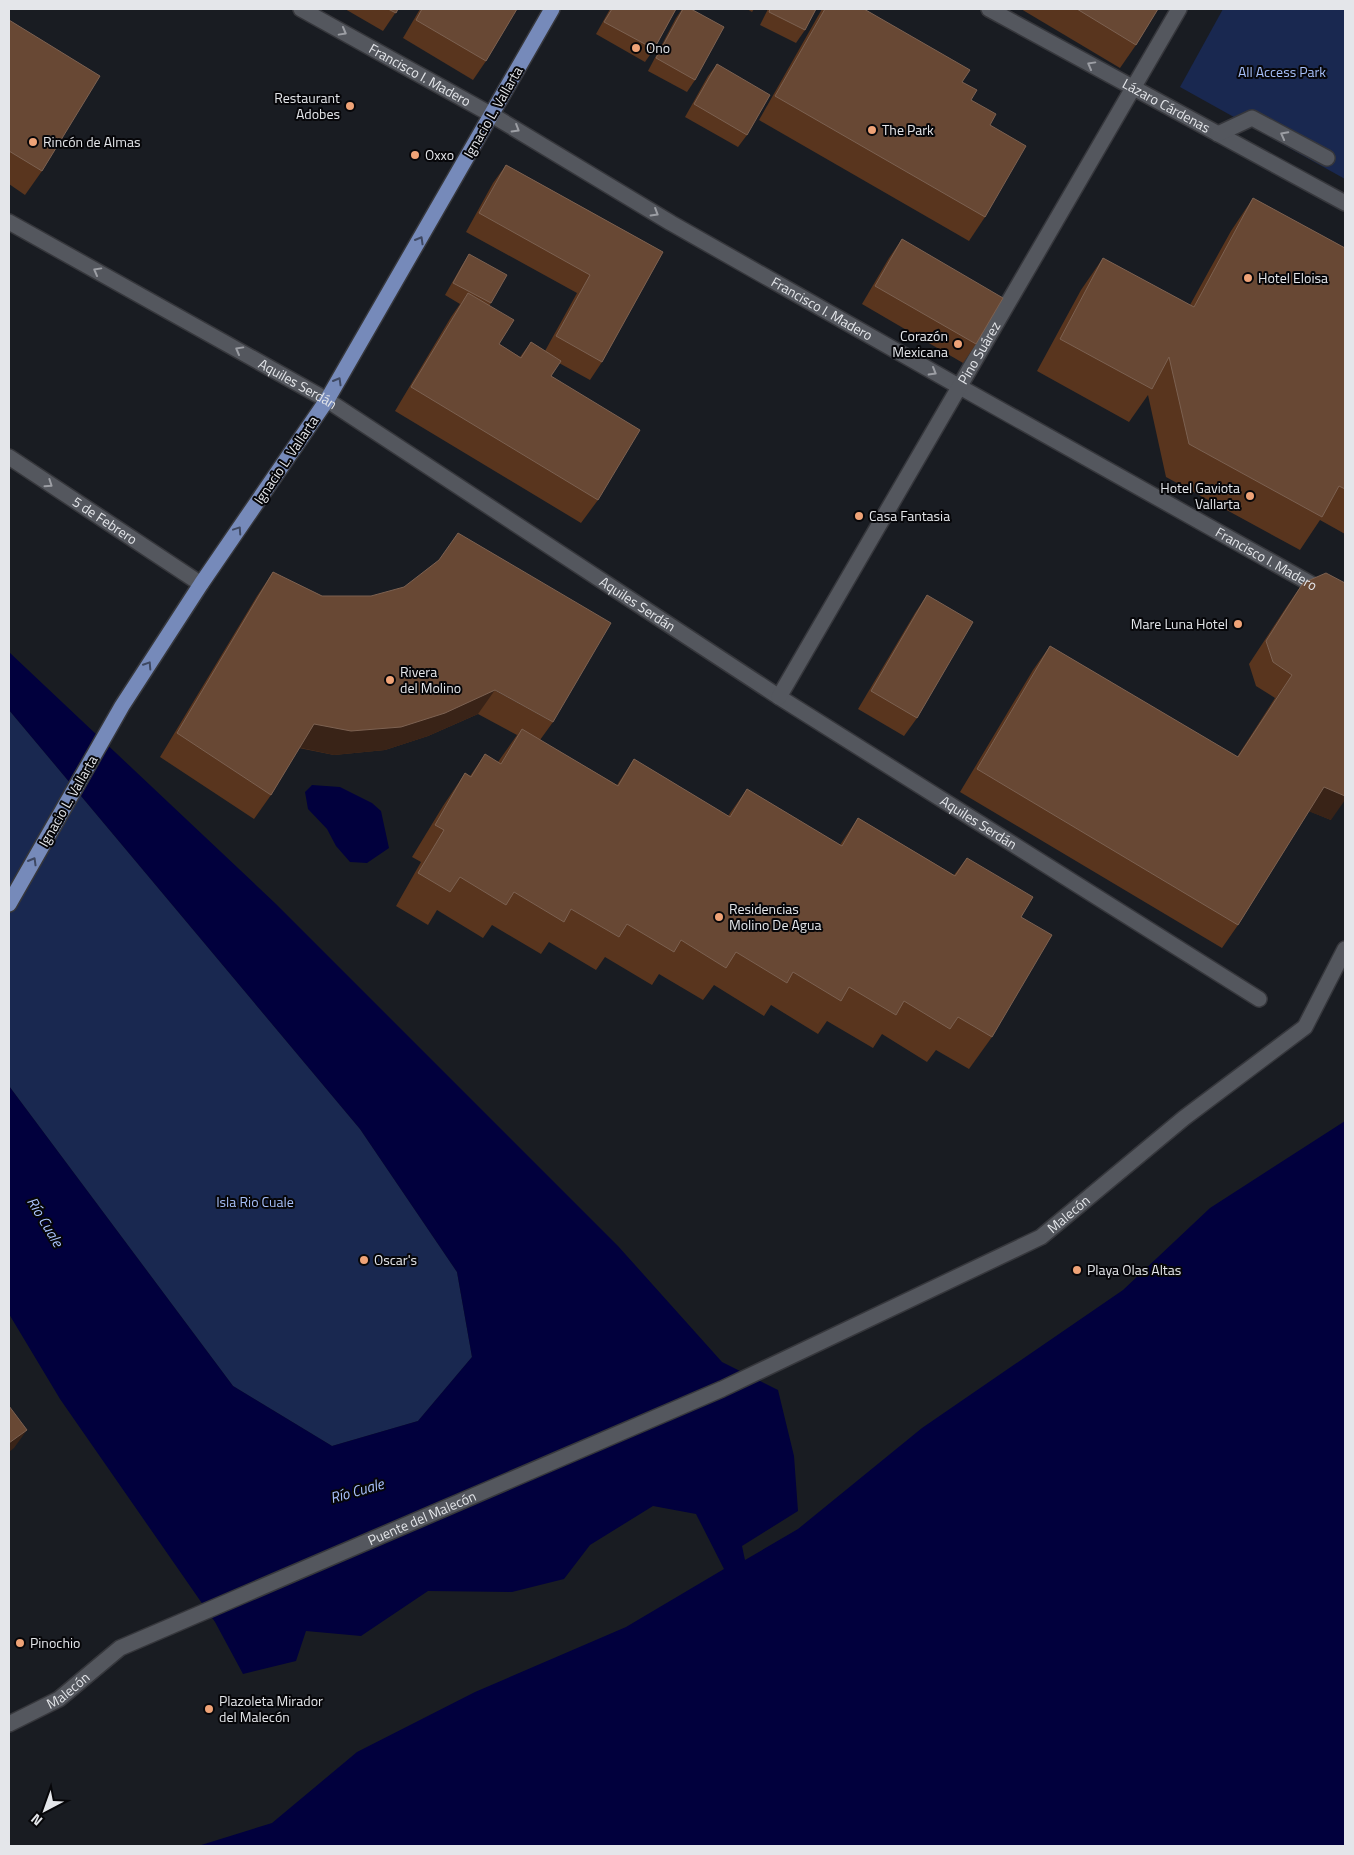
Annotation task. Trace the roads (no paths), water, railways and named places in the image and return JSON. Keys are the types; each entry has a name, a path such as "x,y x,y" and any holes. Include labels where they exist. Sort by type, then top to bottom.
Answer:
{"main road":[{"name":"Ignacio L. Vallarta","path":"9,904 122,706 201,584 327,400 552,9"}],"street":[{"name":"Francisco I. Madero","path":"301,9 492,115 671,223 1345,603"},
{"name":"Lázaro Cárdenas","path":"988,9 1345,203"},
{"name":"Pino Suárez","path":"779,697 1179,9"},
{"path":"1218,134 1252,118 1327,158"},
{"name":"Aquiles Serdán","path":"9,222 327,400 779,697 1259,998"},
{"name":"5 de Febrero","path":"9,457 201,584"},
{"name":"Malecón","path":"722,1390 1041,1237 1184,1118 1305,1027 1345,948"},
{"name":"Puente del Malecón","path":"120,1648 722,1390"},
{"name":"Malecón","path":"9,1724 59,1699 120,1648"}],"water":[{"name":"Río Cuale","path":"9,652 276,904 618,1246 722,1362 778,1390 794,1456 798,1511 742,1546 745,1560 798,1529 922,1428 1123,1290 1210,1208 1345,1121 1345,1846 198,1846 272,1823 357,1752 475,1692 626,1627 724,1569 696,1514 653,1506 590,1545 564,1579 512,1592 428,1591 361,1636 306,1631 296,1661 243,1674 215,1622 60,1399 9,1314 9,1086 233,1386 332,1446 418,1421 472,1357 457,1272 360,1129 9,710"},
{"path":"312,785 340,787 372,803 381,811 389,848 367,863 350,862 336,846 327,829 308,809 305,792"}],"place":[{"name":"Ono","path":"636,48"},
{"name":"Restaurant Adobes","path":"350,106"},
{"name":"The Park","path":"872,130"},
{"name":"Rincón de Almas","path":"33,142"},
{"name":"Oxxo","path":"415,155"},
{"name":"Hotel Eloisa","path":"1248,278"},
{"name":"Corazón Mexicana","path":"958,344"},
{"name":"Hotel Gaviota Vallarta","path":"1250,496"},
{"name":"Casa Fantasia","path":"859,516"},
{"name":"Mare Luna Hotel","path":"1238,624"},
{"name":"Rivera del Molino","path":"390,680"},
{"name":"Residencias Molino De Agua","path":"719,917"},
{"name":"Oscar's","path":"364,1260"},
{"name":"Playa Olas Altas","path":"1077,1270"},
{"name":"Pinochio","path":"20,1643"},
{"name":"Plazoleta Mirador del Malecón","path":"209,1709"}],"park label":[{"name":"All Access Park","path":"1282,72"},
{"name":"Isla Rio Cuale","path":"255,1202"}]}
